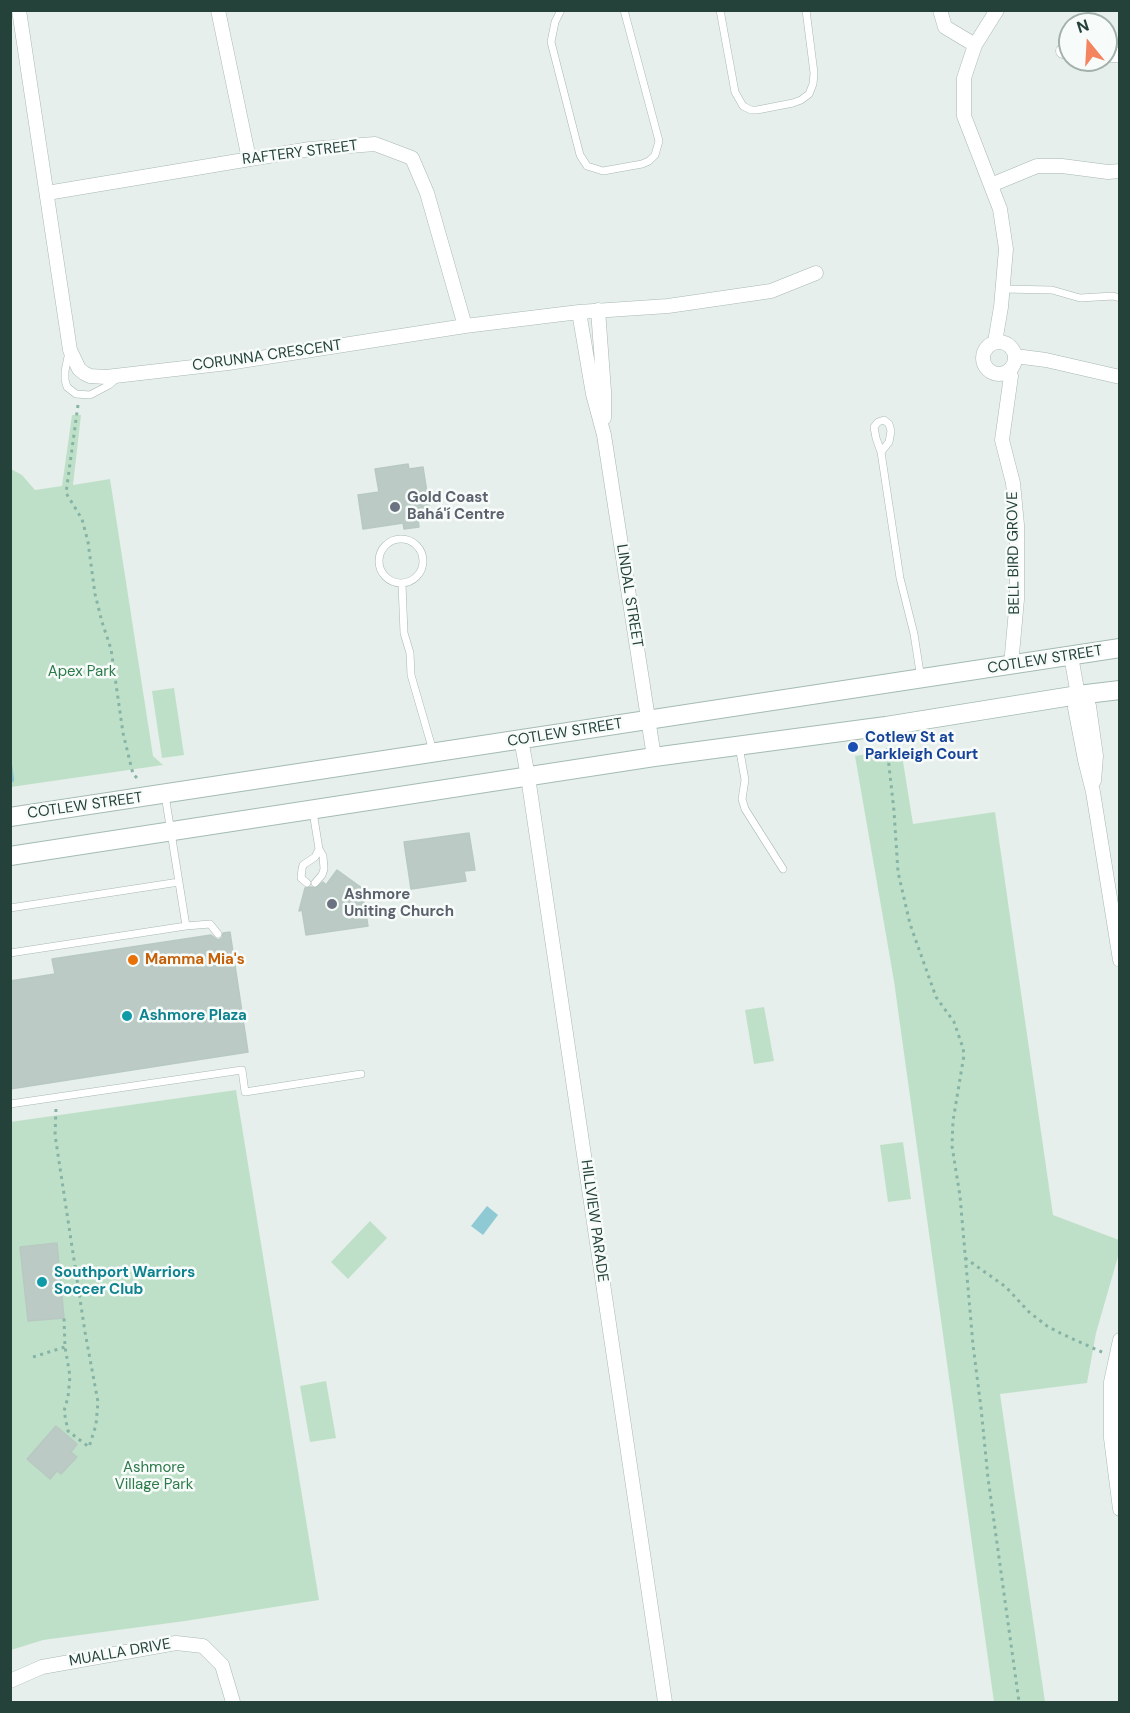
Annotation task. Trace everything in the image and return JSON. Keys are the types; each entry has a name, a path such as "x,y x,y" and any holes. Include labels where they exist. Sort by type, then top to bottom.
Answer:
{"main road":[{"name":"COTLEW STREET","path":"10,817 1119,648"},
{"path":"10,856 1119,690"}],"street":[{"name":"CORUNNA CRESCENT","path":"19,10 70,350 76,364 84,373 98,378 228,363 465,326 598,310 668,306 771,291 816,273"},
{"path":"218,10 249,159"},
{"path":"940,10 945,27 975,45"},
{"path":"995,342 999,324 1006,249 1000,209 964,116 964,78 975,45 997,10"},
{"name":"RAFTERY STREET","path":"47,193 310,149 375,144 412,158 427,193 465,326"},
{"path":"991,185 1037,166 1119,171"},
{"name":"LINDAL STREET","path":"598,310 604,391 604,435"},
{"name":"LINDAL STREET","path":"579,312 593,394 604,435 654,758"},
{"path":"995,342 1007,344 1015,356 1014,364 1008,371 997,374 984,363 986,348 995,342"},
{"path":"1015,356 1046,360 1119,377"},
{"name":"BELL BIRD GROVE","path":"1008,371 1011,376 1002,440 1013,483 1017,525 1017,599 1011,665"},
{"path":"1071,656 1078,695 1089,706 1096,756 1094,792 1119,960"},
{"name":"HILLVIEW PARADE","path":"521,739 665,1702"},
{"path":"1119,1340 1111,1382 1110,1438 1119,1509"},
{"name":"MUALLA DRIVE","path":"10,1681 42,1667 176,1643 202,1646 222,1665 233,1702"}],"lane":[{"path":"561,10 555,22 551,42 580,155 587,166 603,171 650,161 659,141 624,10"},
{"path":"720,10 735,92 743,106 757,110 801,100 808,94 813,84 814,73 806,10"},
{"path":"1003,289 1052,290 1080,298 1113,296 1119,298"},
{"path":"70,350 65,380 67,387 76,394 90,394 98,391 120,375"},
{"path":"881,452 900,578 914,634 921,679"},
{"path":"401,538 416,544 423,553 424,561 416,579 402,584 388,580 382,574 379,562 386,545 392,540 401,538"},
{"path":"402,584 404,633 410,653 411,675 433,753"},
{"path":"739,746 745,780 742,799 745,809 783,869"},
{"path":"165,795 186,926"},
{"path":"313,810 324,870 315,883"},
{"path":"307,883 302,878 303,866 315,857 319,849"},
{"path":"10,908 179,882"},
{"path":"10,953 186,926 210,924 218,933"},
{"path":"10,1104 242,1070 245,1092 362,1074"}],"path":[{"path":"82,395 78,404 66,493 82,519 88,542 95,594 111,649 123,733 133,774 137,778"},
{"path":"887,748 898,872 910,924 936,997 954,1022 964,1055 953,1121 952,1146 960,1196 988,1478 1019,1702"},
{"path":"55,1112 55,1135 98,1402 96,1425 89,1447 68,1431 64,1411 70,1376 65,1347 64,1318"},
{"path":"965,1258 1006,1287 1029,1312 1047,1326 1116,1358"},
{"path":"33,1357 65,1347"}],"green space":[{"name":"Apex Park","path":"72,415 81,415 73,485 110,479 153,756 163,765 11,787 11,469 22,475 35,490 62,486"},
{"path":"174,688 184,755 162,758 152,691"},
{"path":"901,749 913,824 995,812 1053,1215 1119,1240 1119,1253 1096,1333 1087,1383 1000,1394 1045,1702 994,1702 894,981 855,756"},
{"path":"764,1007 774,1061 754,1064 745,1010"},
{"name":"Ashmore Village Park","path":"236,1090 319,1600 43,1640 11,1650 10,1122"},
{"path":"903,1142 911,1199 888,1202 880,1145"},
{"path":"370,1221 387,1238 348,1279 331,1262"},
{"path":"326,1381 336,1438 310,1442 300,1386"}],"water":[{"path":"487,1206 498,1215 483,1235 471,1226"}],"building":[{"name":"Gold Coast Bahá'í Centre","path":"408,464 409,469 423,467 431,518 418,520 419,527 404,529 403,523 363,529 358,495 379,492 375,469"},
{"path":"469,833 475,870 464,871 466,881 411,889 404,842"},
{"name":"Ashmore Uniting Church","path":"337,870 362,888 368,926 306,935 302,910 299,911 305,888 316,888 323,882 326,885"},
{"name":"Ashmore Plaza","path":"230,932 248,1052 10,1089 10,981 55,974 52,959 211,935 218,940 222,938 223,933"},
{"name":"Southport Warriors Soccer Club","path":"57,1243 64,1318 28,1321 20,1247"},
{"path":"56,1426 77,1444 71,1452 77,1457 61,1474 57,1471 50,1479 27,1459"}],"waterway":[{"path":"10,766 12,780"}],"place":[{"name":"Gold Coast Bahá'í Centre","path":"395,507"},
{"name":"Cotlew St at Parkleigh Court","path":"853,747"},
{"name":"Ashmore Uniting Church","path":"332,904"},
{"name":"Mamma Mia's","path":"133,960"},
{"name":"Ashmore Plaza","path":"127,1016"},
{"name":"Southport Warriors Soccer Club","path":"42,1282"}]}
